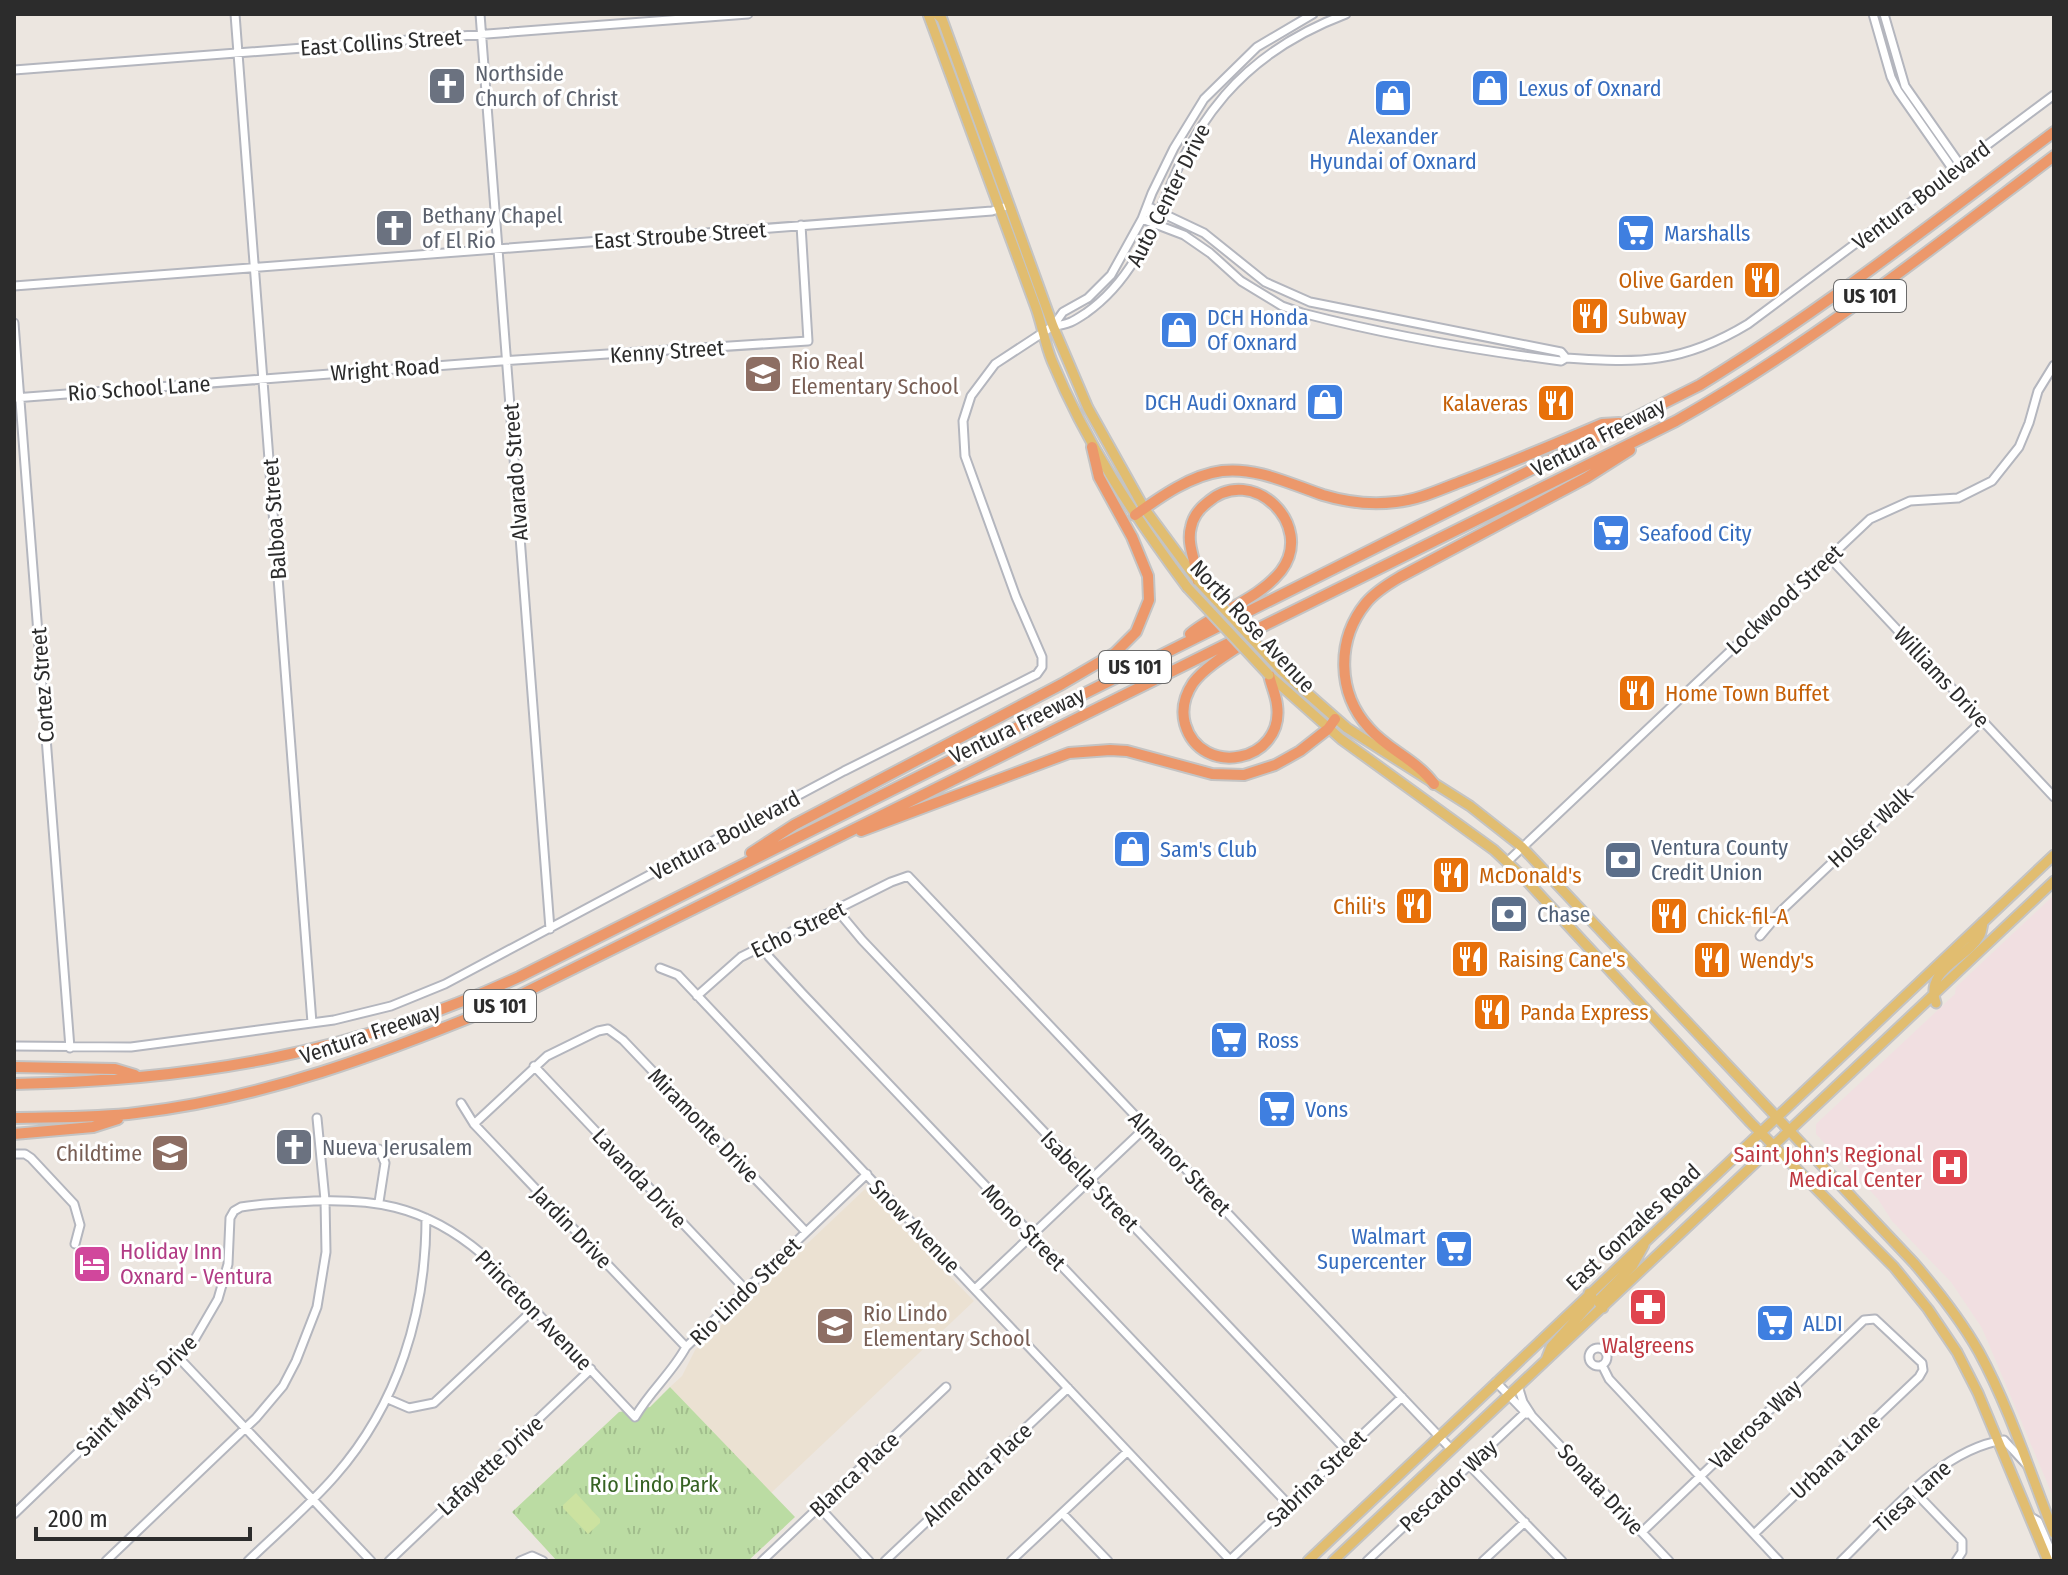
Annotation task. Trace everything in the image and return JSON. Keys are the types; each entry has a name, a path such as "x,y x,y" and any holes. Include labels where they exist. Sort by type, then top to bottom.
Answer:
{"highway":[{"name":"Ventura Freeway","path":"14,1084 145,1078 268,1060 339,1044 448,1009 519,977 1700,385 1771,341 2054,132"},
{"name":"Ventura Freeway","path":"14,1118 136,1113 269,1088 457,1023 570,972 1676,421 1779,360 1840,318 2054,156"},
{"path":"1139,512 1200,477 1220,471 1240,470 1357,503 1396,502 1419,497 1602,424 1629,421"},
{"path":"1434,784 1425,771 1367,726 1348,692 1343,657 1346,642 1360,612 1377,592 1400,577 1586,478 1676,421"},
{"path":"710,879 794,825 1062,684 1115,653 1129,641 1147,612 1148,576 1132,537 1099,477 1092,447"},
{"path":"1170,649 1203,623 1261,589 1283,568 1289,557 1290,534 1288,523 1276,504 1264,495 1241,489 1227,491 1203,506 1190,528 1189,542 1197,565 1198,581"},
{"path":"1269,675 1277,704 1277,721 1266,744 1253,754 1229,759 1199,747 1191,737 1184,715 1184,704 1193,683 1275,620"},
{"path":"840,836 877,827 1069,753 1127,751 1212,774 1244,775 1287,759 1328,729 1335,719"},
{"path":"14,1067 115,1069 145,1078"},
{"path":"14,1134 93,1127 136,1113"}],"main road":[{"name":"North Rose Avenue","path":"928,14 1050,358 1092,447 1187,587 1269,675 1328,729 1507,862 1751,1123 1894,1267 1957,1352 1997,1441"},
{"name":"North Rose Avenue","path":"937,14 942,19 1053,326 1088,408 1139,512 1281,670 1335,719 1470,806 1522,847 1914,1263 1957,1318 1985,1366 2027,1465"},
{"name":"East Gonzales Road","path":"1308,1561 2054,855"},
{"name":"East Gonzales Road","path":"1333,1561 1934,998 2054,881"},
{"path":"1934,998 1935,979 1980,936 1983,922"},
{"path":"1603,1308 1600,1299 1633,1265 1648,1238"},
{"path":"1545,1362 1551,1347 1590,1304 1592,1297 1589,1293"},
{"path":"1997,1441 2048,1561"},
{"path":"2027,1465 2054,1533"}],"street":[{"name":"Balboa Street","path":"235,14 312,1023"},
{"name":"Alvarado Street","path":"480,14 550,929"},
{"name":"East Collins Street","path":"14,70 748,14"},
{"name":"Auto Center Drive","path":"1053,326 1063,312 1088,298 1111,275 1142,219 1174,148 1204,99 1257,47 1313,14"},
{"name":"Auto Center Drive","path":"1053,326 1067,325 1113,291 1133,265 1197,134 1224,95 1246,73 1286,44 1346,14"},
{"path":"1873,14 1898,91 1954,171"},
{"path":"1884,14 1905,86 1961,166"},
{"name":"Ventura Boulevard","path":"1142,219 1191,240 1241,281 1282,306 1302,313 1492,352 1561,361 1566,358 1651,361 1683,354 1724,338 1748,324 2054,95"},
{"name":"East Stroube Street","path":"14,286 1010,206"},
{"name":"Ventura Boulevard","path":"1147,206 1204,233 1265,282 1310,302 1561,352 1566,358"},
{"name":"Kenny Street","path":"507,362 808,341 801,225"},
{"name":"Cortez Street","path":"14,323 17,397 70,1048"},
{"name":"Ventura Boulevard","path":"14,1046 139,1046 363,1014 419,996 844,771 1039,672 1042,657 1016,597 970,470 962,432 966,408 982,378 1006,356 1053,326"},
{"name":"Wright Road","path":"263,379 507,362"},
{"name":"Lockwood Street","path":"1507,862 1870,519 1910,501 1958,498 1992,481 2019,447 2036,395 2054,365"},
{"name":"Rio School Lane","path":"17,397 263,379"},
{"name":"Williams Drive","path":"1829,557 2054,797"},
{"name":"Holser Walk","path":"1760,936 1781,911 1983,720"},
{"name":"Echo Street","path":"697,996 733,962 908,876"},
{"name":"Almanor Street","path":"908,876 1451,1449"},
{"name":"Isabella Street","path":"837,910 1346,1450"},
{"name":"Mono Street","path":"763,947 769,957 1288,1504"},
{"name":"Snow Avenue","path":"660,968 678,975 1230,1560"},
{"name":"Miramonte Drive","path":"534,1066 547,1056 598,1031 608,1029 618,1034 806,1232"},
{"path":"474,1124 534,1066"},
{"name":"Lavanda Drive","path":"534,1066 745,1289"},
{"name":"Jardin Drive","path":"461,1103 474,1124 686,1347"},
{"path":"106,1561 246,1428 283,1386 308,1334 323,1276 325,1200 317,1118"},
{"path":"975,1289 1146,1127"},
{"path":"379,1149 385,1163 379,1202"},
{"path":"14,1154 25,1154 31,1158 74,1204 80,1225 75,1244"},
{"name":"Rio Lindo Street","path":"635,1417 646,1398 676,1365 686,1347 867,1174"},
{"name":"Princeton Avenue","path":"234,1211 246,1206 325,1200 379,1202 426,1218 468,1242 635,1417"},
{"name":"Saint Mary's Drive","path":"14,1514 179,1358 203,1328 218,1299 228,1264 230,1218 234,1211"},
{"path":"248,1561 313,1500 351,1457 388,1399 415,1322 422,1279 426,1218"},
{"path":"388,1399 409,1408 434,1403 534,1309"},
{"name":"Valerosa Way","path":"1642,1532 1869,1318 1885,1327 1922,1363 1923,1370 1917,1379"},
{"path":"179,1358 371,1561"},
{"path":"1602,1365 1609,1379 1779,1561"},
{"name":"Lafayette Drive","path":"389,1561 591,1369"},
{"name":"Urbana Lane","path":"1754,1534 1917,1379"},
{"name":"Sonata Drive","path":"1496,1382 1669,1561"},
{"name":"Sonata Drive","path":"1518,1386 1528,1413"},
{"name":"Blanca Place","path":"762,1561 946,1387"},
{"name":"Almendra Place","path":"885,1561 1068,1388"},
{"name":"Sabrina Street","path":"1230,1560 1402,1397"},
{"name":"Pescador Way","path":"1367,1561 1528,1413"},
{"path":"1997,1441 2008,1441 2016,1456 2027,1465"},
{"name":"Tiesa Lane","path":"1841,1561 1942,1465 1997,1441"},
{"path":"1011,1561 1127,1452"},
{"path":"1469,1465 1562,1561"},
{"path":"1914,1491 1962,1541 1962,1552 1956,1561"},
{"path":"819,1507 869,1561"},
{"path":"1062,1513 1108,1561"},
{"path":"2029,1516 2038,1521 2054,1558"},
{"path":"1483,1561 1525,1522"},
{"path":"520,1561 532,1556 543,1561"}],"shaded area":[{"name":"Saint John's Regional Medical Center","path":"2054,895 2054,1499 1982,1328 1951,1282 1892,1221 1878,1199 1816,1134 1816,1124 1955,994 1956,987"},
{"name":"Rio Lindo Elementary School","path":"865,1189 974,1301 771,1493 670,1387 682,1376 695,1350"}],"green space":[{"name":"Rio Lindo Park","path":"670,1387 795,1517 748,1561 557,1561 512,1512 619,1412 650,1407"},
{"path":"576,1493 600,1519 600,1523 588,1534 563,1508"}],"place":[{"name":"Northside Church of Christ","path":"447,86"},
{"name":"Lexus of Oxnard","path":"1490,88"},
{"name":"Alexander Hyundai of Oxnard","path":"1393,98"},
{"name":"Bethany Chapel of El Rio","path":"394,228"},
{"name":"Marshalls","path":"1636,233"},
{"name":"Olive Garden","path":"1762,280"},
{"name":"Subway","path":"1590,316"},
{"name":"DCH Honda Of Oxnard","path":"1179,330"},
{"name":"Rio Real Elementary School","path":"763,374"},
{"name":"DCH Audi Oxnard","path":"1325,402"},
{"name":"Kalaveras","path":"1556,403"},
{"name":"Seafood City","path":"1611,533"},
{"name":"Home Town Buffet","path":"1637,693"},
{"name":"Sam's Club","path":"1132,849"},
{"name":"Ventura County Credit Union","path":"1623,860"},
{"name":"McDonald's","path":"1451,875"},
{"name":"Chili's","path":"1414,906"},
{"name":"Chase","path":"1509,914"},
{"name":"Chick-fil-A","path":"1669,916"},
{"name":"Raising Cane's","path":"1470,959"},
{"name":"Wendy's","path":"1712,960"},
{"name":"Panda Express","path":"1492,1012"},
{"name":"Ross","path":"1229,1040"},
{"name":"Vons","path":"1277,1109"},
{"name":"Nueva Jerusalem","path":"294,1147"},
{"name":"Childtime","path":"170,1153"},
{"name":"Saint John's Regional Medical Center","path":"1950,1167"},
{"name":"Walmart Supercenter","path":"1454,1249"},
{"name":"Holiday Inn Oxnard - Ventura","path":"92,1264"},
{"name":"Walgreens","path":"1648,1307"},
{"name":"ALDI","path":"1775,1323"},
{"name":"Rio Lindo Elementary School","path":"835,1326"}]}
